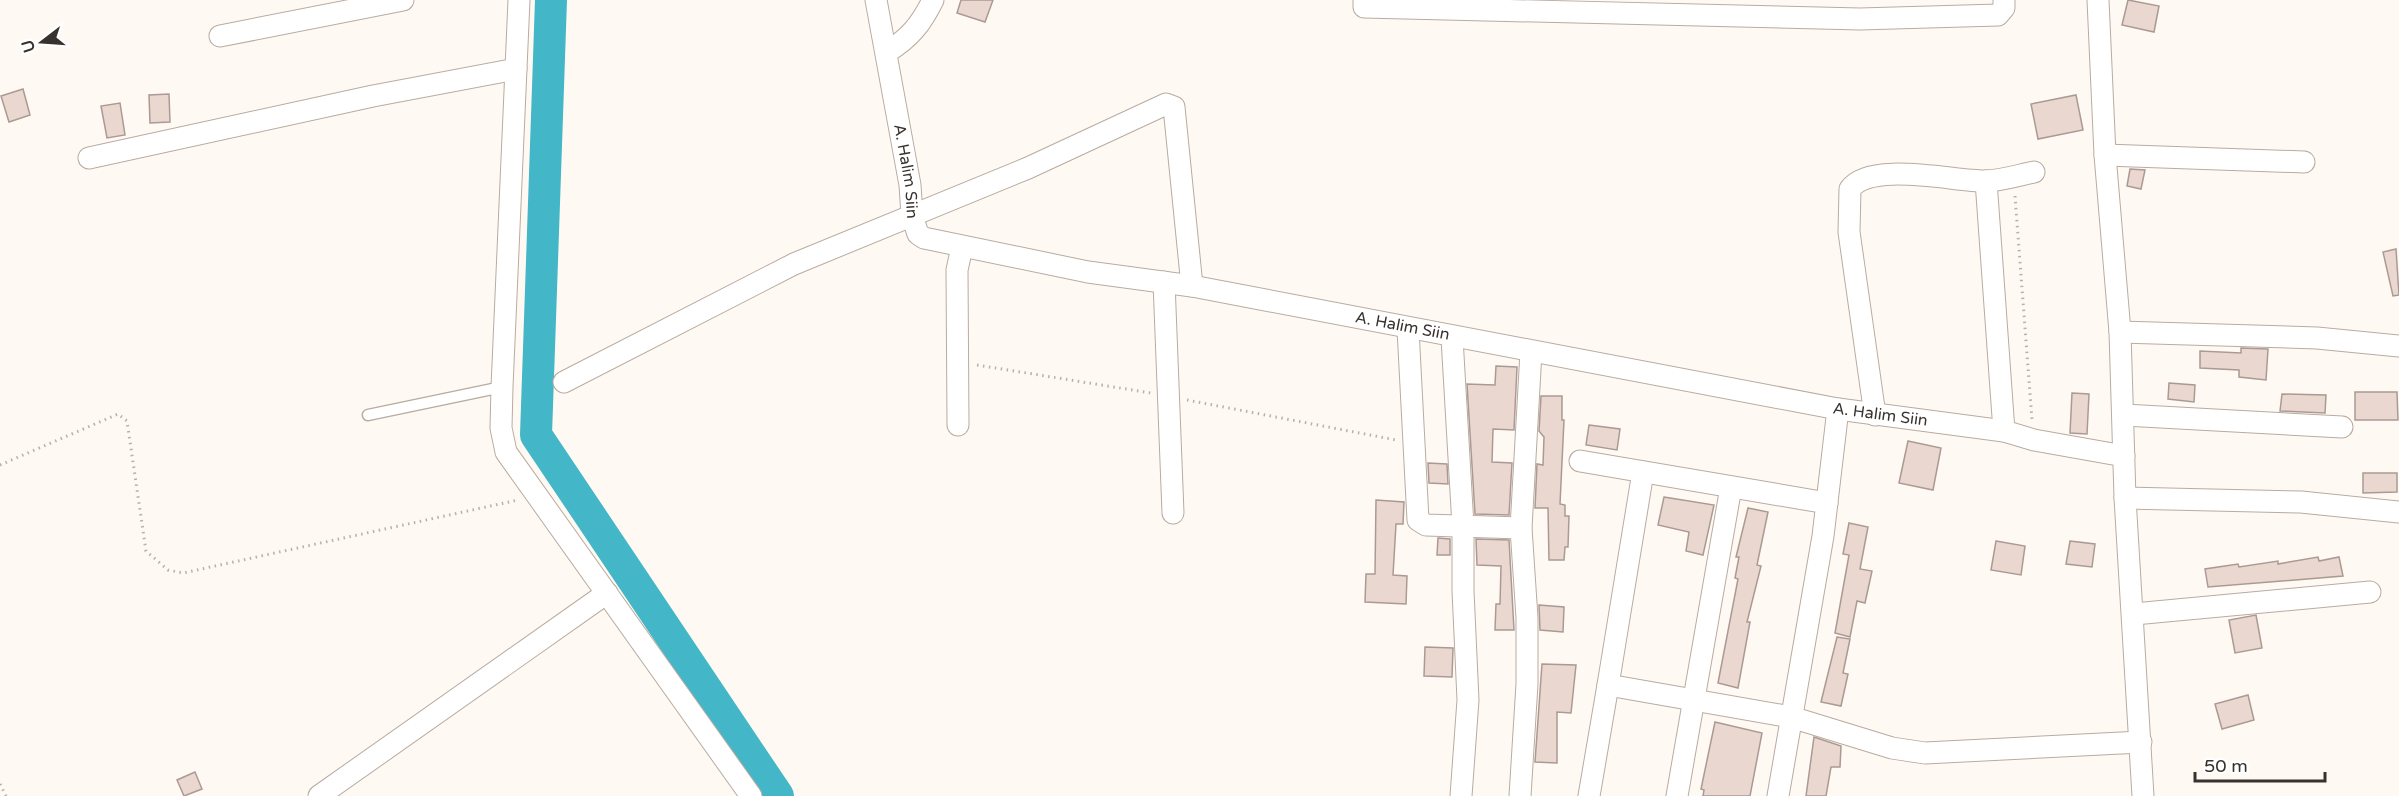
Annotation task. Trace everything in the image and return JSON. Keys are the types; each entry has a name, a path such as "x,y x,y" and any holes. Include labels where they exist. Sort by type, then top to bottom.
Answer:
{"street":[{"path":"220,36 403,0"},
{"path":"519,0 501,387 501,428 506,452 751,796"},
{"name":"A. Halim Siin","path":"876,0 910,185 912,216 918,234 959,258 1192,286 1452,338 1838,409 2004,431 2034,440 2124,456"},
{"path":"887,52 905,41 921,25 933,0"},
{"path":"1364,0 1364,7 1452,5 1858,10 1933,8 1998,15 2004,8 2004,0"},
{"path":"2098,0 2105,155 2120,332 2125,498 2134,615 2143,796"},
{"path":"89,158 373,96 516,69"},
{"path":"564,382 794,264 1028,168 1169,104 1174,107 1192,286"},
{"path":"2105,155 2304,162"},
{"path":"1875,415 1850,232 1850,189 1856,182 1890,172 1986,181 2034,172"},
{"path":"1986,181 2004,431"},
{"path":"958,425 959,258"},
{"path":"1164,282 1173,513"},
{"path":"1408,329 1418,520 1426,525 1521,528"},
{"path":"2120,332 2317,338 2399,346"},
{"path":"1452,338 1463,526 1462,591 1468,700 1461,796"},
{"path":"1520,796 1527,684 1527,618 1521,528 1531,352"},
{"path":"1778,796 1827,503 1838,409"},
{"path":"2124,415 2342,427"},
{"path":"1580,461 1827,503"},
{"path":"1589,796 1643,472"},
{"path":"1677,796 1731,488"},
{"path":"2125,498 2301,502 2399,512"},
{"path":"2134,615 2370,592"},
{"path":"320,796 607,593"},
{"path":"1608,685 1694,698 1791,717 1892,748 1925,753 2140,742"}],"lane":[{"path":"368,415 501,387"}],"path":[{"path":"2013,176 2034,440"},
{"path":"0,465 118,414 124,416 127,421 146,551 168,570 183,573 538,496"},
{"path":"0,784 6,796"}],"building":[{"path":"961,0 993,0 985,22 957,13"},
{"path":"2128,0 2159,6 2154,32 2122,25"},
{"path":"23,89 30,115 9,122 1,96"},
{"path":"169,94 170,122 150,123 149,95"},
{"path":"2076,95 2083,130 2038,139 2031,104"},
{"path":"120,103 125,135 107,138 101,106"},
{"path":"2130,169 2145,170 2141,189 2127,186"},
{"path":"2396,249 2399,295 2393,296 2383,252"},
{"path":"2241,348 2268,349 2266,380 2239,377 2239,370 2200,368 2200,351 2241,353"},
{"path":"1496,366 1517,367 1514,430 1493,429 1492,462 1512,463 1509,515 1475,514 1467,384 1495,385"},
{"path":"2169,383 2195,385 2194,402 2168,399"},
{"path":"2355,392 2397,392 2398,420 2355,420"},
{"path":"2072,393 2089,394 2087,434 2070,433"},
{"path":"2282,394 2326,395 2325,413 2280,411"},
{"path":"1541,396 1562,396 1562,420 1564,420 1560,504 1565,505 1565,516 1569,516 1568,547 1565,547 1564,560 1549,560 1548,508 1535,508 1537,464 1543,465 1544,437 1539,431"},
{"path":"1589,425 1620,429 1617,450 1586,445"},
{"path":"1908,441 1941,448 1933,490 1899,483"},
{"path":"1428,463 1447,464 1448,484 1429,483"},
{"path":"2363,473 2397,473 2397,492 2363,493"},
{"path":"1664,497 1714,505 1703,555 1686,551 1689,532 1658,525"},
{"path":"1376,500 1404,502 1403,524 1396,524 1393,575 1407,576 1406,604 1365,602 1366,574 1375,574"},
{"path":"1748,508 1768,512 1757,565 1761,566 1747,622 1750,622 1738,688 1718,683 1738,579 1735,578 1739,557 1736,557"},
{"path":"1849,523 1868,527 1860,569 1872,571 1865,603 1857,601 1850,637 1835,633 1849,555 1843,554"},
{"path":"1438,538 1450,539 1450,555 1437,555"},
{"path":"1476,539 1509,540 1514,630 1495,630 1496,604 1500,604 1501,566 1477,565"},
{"path":"1996,541 2025,546 2021,575 1991,570"},
{"path":"2070,541 2095,544 2092,567 2066,564"},
{"path":"2318,557 2319,561 2339,557 2343,576 2208,587 2205,569 2278,561 2278,564"},
{"path":"1539,605 1564,607 1563,632 1540,630"},
{"path":"2256,615 2262,648 2235,653 2229,620"},
{"path":"1837,637 1850,639 1843,673 1848,674 1841,706 1821,702"},
{"path":"1425,647 1453,648 1452,677 1424,676"},
{"path":"1542,664 1576,665 1571,713 1557,712 1557,763 1535,762"},
{"path":"2248,695 2254,720 2222,729 2215,704"},
{"path":"1715,722 1762,733 1750,796 1703,796 1704,790 1701,789"},
{"path":"1814,737 1841,746 1840,767 1831,767 1826,796 1806,796"},
{"path":"195,772 202,789 184,796 177,780"}],"waterway":[{"path":"551,0 536,435 778,796"}]}
